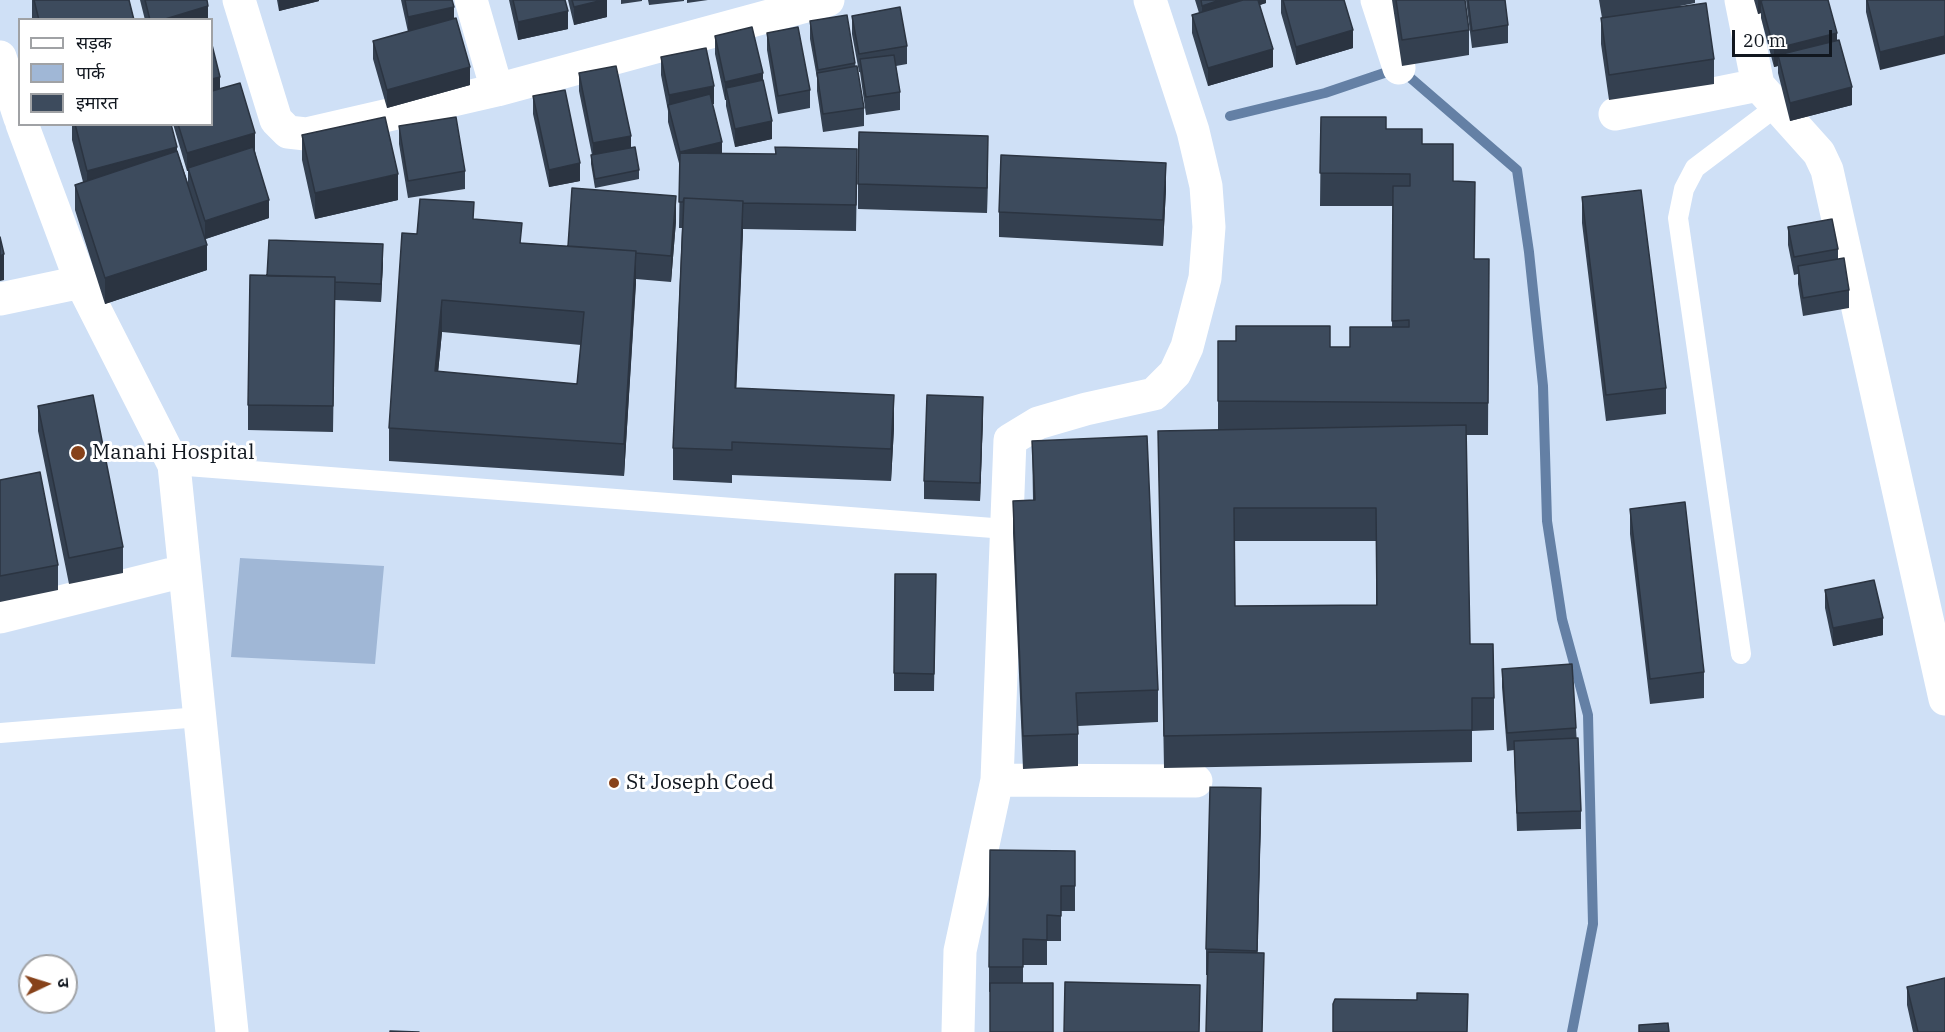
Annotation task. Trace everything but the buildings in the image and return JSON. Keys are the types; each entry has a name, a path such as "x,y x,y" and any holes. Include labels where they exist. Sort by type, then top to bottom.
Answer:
{"street":[{"path":"239,0 276,120 288,132 306,134 497,90 828,0"},
{"path":"471,0 497,90"},
{"path":"958,1032 960,951 997,780 1010,440 1038,423 1086,409 1154,394 1175,373 1187,347 1205,278 1209,227 1206,186 1193,131 1150,0"},
{"path":"1377,0 1399,68"},
{"path":"1740,0 1768,95 1819,153 1827,171 1945,699"},
{"path":"0,57 15,119 81,282 174,465 232,1032"},
{"path":"1615,114 1768,95"},
{"path":"0,299 81,282"},
{"path":"0,617 184,571"},
{"path":"997,780 1196,781"}],"lane":[{"path":"1742,654 1678,218 1684,189 1695,168 1768,95"},
{"path":"174,465 1006,529"},
{"path":"0,733 200,717"}],"green space":[{"path":"240,558 384,566 375,664 231,657"}],"waterway":[{"path":"1230,116 1325,93 1399,68 1517,170 1529,252 1543,386 1547,521 1562,619 1588,715 1593,924 1572,1032"}],"place":[{"name":"Manahi Hospital","path":"78,453"},
{"name":"St Joseph Coed","path":"614,783"}]}
